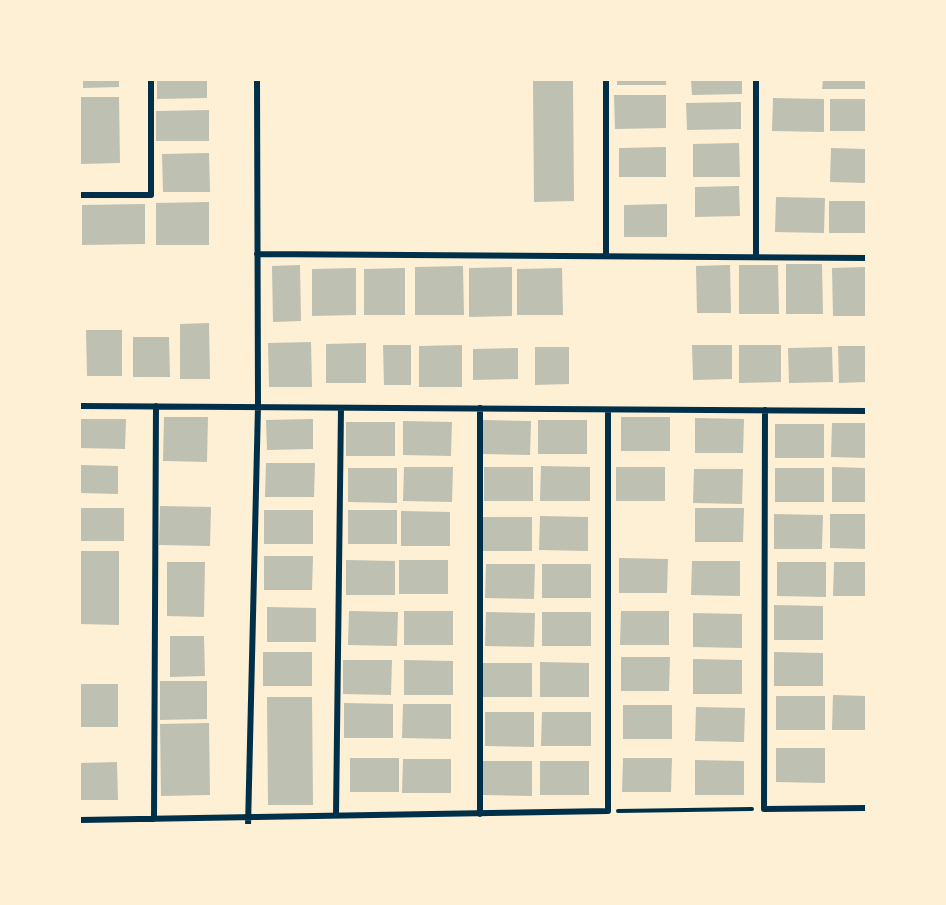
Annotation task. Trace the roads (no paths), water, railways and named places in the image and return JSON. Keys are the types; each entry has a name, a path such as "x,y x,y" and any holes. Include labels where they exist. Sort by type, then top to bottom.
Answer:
{"street":[{"path":"80,195 151,195 151,80"},
{"path":"248,825 258,406 257,80"},
{"path":"606,80 606,256"},
{"path":"756,80 756,257"},
{"path":"257,254 867,258"},
{"path":"80,406 867,411"},
{"path":"154,819 156,406"},
{"path":"336,815 341,408"},
{"path":"480,408 480,814"},
{"path":"80,820 608,811 608,410"},
{"path":"765,410 764,809 867,808"}]}
